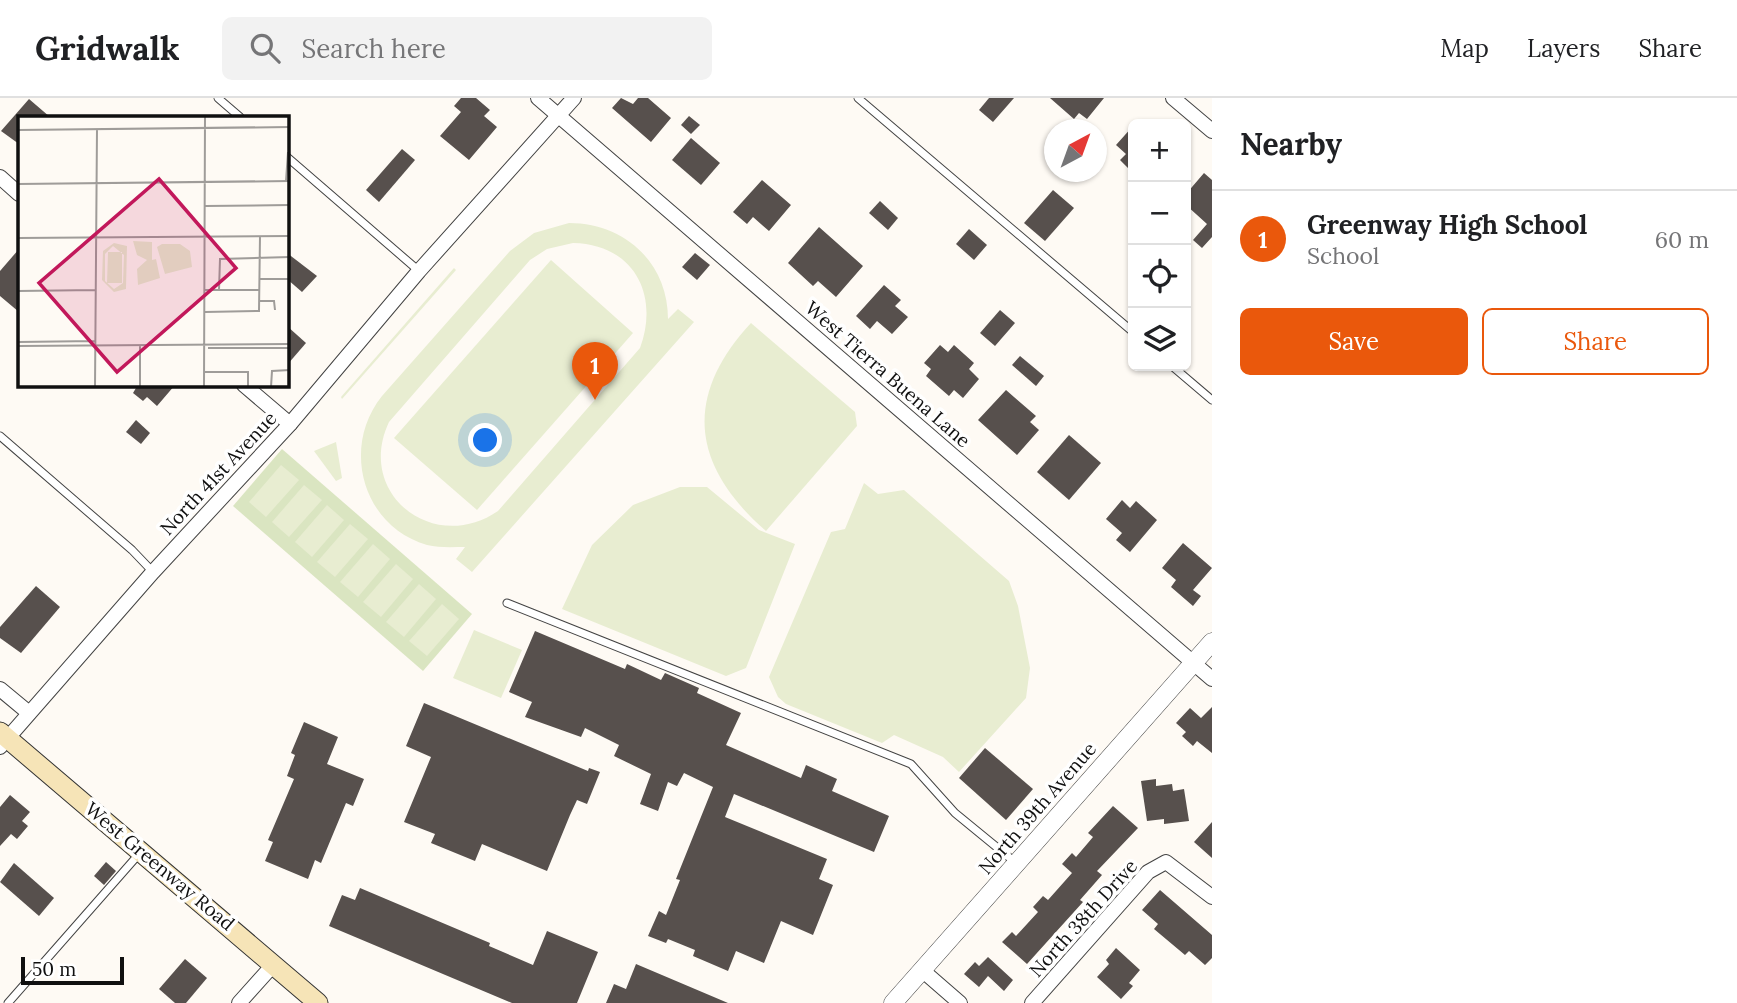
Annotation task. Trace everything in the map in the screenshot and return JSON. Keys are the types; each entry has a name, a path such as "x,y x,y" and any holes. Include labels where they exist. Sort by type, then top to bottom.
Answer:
{"main road":[{"name":"West Greenway Road","path":"3,739 142,850 318,1003"}],"street":[{"name":"West Tierra Buena Lane","path":"538,98 1212,679"},
{"name":"North 41st Avenue","path":"3,739 290,424 419,271 574,98"},
{"path":"1173,98 1212,131"},
{"path":"0,177 18,193"},
{"path":"246,387 290,424"},
{"name":"North 39th Avenue","path":"893,1003 1212,642"},
{"path":"0,688 29,713"},
{"name":"North 38th Drive","path":"1032,1003 1148,872 1166,862 1212,898"},
{"path":"239,1003 274,964"},
{"path":"922,970 960,1003"}],"lane":[{"path":"218,98 239,116"},
{"path":"858,98 1128,328"},
{"path":"289,160 419,271"},
{"path":"1178,371 1212,400"},
{"path":"0,436 132,550 153,572"},
{"path":"507,603 911,764 955,813 1016,863"},
{"path":"8,1003 142,850"}],"green space":[{"path":"569,223 608,230 625,239 640,250 660,280 668,319 678,309 694,322 472,572 456,559 465,547 427,545 405,535 387,521 373,503 365,482 361,461 363,438 369,416 382,396 510,251 534,233","holes":["573,243 612,252 626,262 643,291 646,309 640,348 498,511 474,523 449,526 426,521 407,510 392,493 383,472 381,448 389,422 530,260 547,249"]},
{"path":"551,260 633,333 477,510 394,438"},
{"path":"454,268 456,270 342,399 341,397"},
{"path":"751,323 855,412 857,426 766,531 741,506 722,481 710,456 705,430 706,404 714,377 729,350"},
{"path":"336,442 342,478 336,481 314,451"},
{"path":"282,449 472,614 423,671 233,506"},
{"path":"281,465 299,480 266,517 249,502"},
{"path":"864,483 878,494 904,490 1009,581 1018,606 1030,668 1026,698 959,772 943,757 894,735 882,743 786,704 778,697 769,677 831,532 845,529"},
{"path":"304,485 322,500 289,537 272,522"},
{"path":"680,487 707,487 759,530 795,544 746,668 726,676 562,609 592,545 633,505"},
{"path":"327,505 344,520 312,557 295,542"},
{"path":"350,524 368,539 335,577 317,562"},
{"path":"373,544 390,559 358,597 340,582"},
{"path":"396,564 413,579 381,617 363,602"},
{"path":"419,584 436,599 404,637 386,622"},
{"path":"442,604 459,619 427,656 409,641"},
{"path":"474,630 522,650 501,698 453,678"}],"building":[{"path":"461,98 476,98 490,110 484,116 497,127 469,160 440,136 461,112 454,106"},
{"path":"621,98 633,104 638,98 648,98 671,118 651,142 612,108"},
{"path":"989,98 1014,98 993,122 979,110"},
{"path":"1050,98 1104,98 1087,119 1079,113 1074,119"},
{"path":"29,99 49,116 18,116 18,143 1,131"},
{"path":"689,116 700,125 691,134 681,125"},
{"path":"1128,132 1128,168 1120,160 1126,154 1116,145"},
{"path":"691,138 720,163 701,185 672,160"},
{"path":"402,149 415,160 379,202 366,190"},
{"path":"1204,173 1212,180 1212,237 1202,248 1193,240 1207,224 1191,210 1191,188"},
{"path":"762,180 791,205 769,231 753,217 747,224 733,212"},
{"path":"1053,190 1074,208 1045,241 1024,223"},
{"path":"880,201 898,218 888,230 869,213"},
{"path":"819,227 863,266 836,297 818,281 813,286 788,263"},
{"path":"969,229 987,245 974,260 956,244"},
{"path":"18,250 18,311 0,296 0,271"},
{"path":"695,253 710,265 697,280 682,267"},
{"path":"289,255 317,276 302,292 289,281"},
{"path":"884,285 901,300 895,306 908,317 892,334 877,321 870,329 856,316"},
{"path":"1000,310 1015,323 995,346 980,333"},
{"path":"289,328 306,343 289,363"},
{"path":"940,345 948,352 954,345 974,363 969,369 979,379 963,398 954,390 949,396 926,376 931,369 924,363"},
{"path":"1020,356 1044,376 1036,386 1012,365"},
{"path":"173,387 157,406 147,397 143,401 133,393 136,388"},
{"path":"1006,390 1036,416 1030,422 1039,430 1017,455 978,420"},
{"path":"136,420 150,433 141,444 126,432"},
{"path":"1069,435 1101,463 1069,500 1037,472"},
{"path":"1122,500 1130,508 1136,501 1157,520 1130,552 1116,540 1122,533 1106,519"},
{"path":"1183,543 1212,568 1193,590 1201,596 1193,606 1171,587 1176,580 1162,568"},
{"path":"36,586 60,607 21,653 0,638 0,627"},
{"path":"535,631 625,669 627,664 661,680 665,673 699,688 697,693 741,713 726,745 801,778 806,765 837,779 832,791 889,816 874,852 734,794 725,817 827,859 819,879 833,885 813,935 781,921 764,963 736,951 728,971 693,956 695,950 668,939 666,943 648,936 659,911 666,915 680,880 676,879 713,787 684,773 677,786 668,782 658,811 640,804 651,774 614,756 619,745 585,728 581,737 525,717 532,702 509,692"},
{"path":"424,703 588,771 589,768 600,772 587,804 577,800 547,871 482,844 475,861 431,843 435,834 404,822 431,757 406,746"},
{"path":"1212,707 1212,753 1197,741 1193,746 1182,736 1186,732 1176,723 1190,708 1201,718"},
{"path":"304,722 338,737 327,764 364,779 353,806 346,803 321,863 315,860 308,879 265,861 273,842 268,840 294,779 287,776 295,755 291,753"},
{"path":"985,748 1033,789 1006,820 959,778"},
{"path":"1156,779 1156,786 1172,784 1173,791 1184,789 1189,821 1164,824 1164,819 1147,821 1141,781"},
{"path":"10,795 30,812 22,821 28,826 17,839 11,834 0,846 0,807"},
{"path":"1113,806 1138,828 1097,871 1102,875 1080,900 1083,902 1027,964 1002,942 1012,932 1016,936 1038,912 1033,907 1043,896 1048,900 1072,873 1062,864 1072,853 1076,857 1093,837 1088,833"},
{"path":"1212,822 1212,858 1194,842"},
{"path":"106,862 116,871 104,885 94,876"},
{"path":"14,863 54,898 39,916 0,882"},
{"path":"360,888 490,943 489,946 533,965 547,931 598,952 577,1003 512,1003 329,926 342,895 355,900"},
{"path":"1160,890 1212,935 1212,958 1205,965 1189,951 1185,955 1154,929 1158,924 1142,910"},
{"path":"1116,948 1140,970 1129,983 1133,986 1121,999 1097,977 1109,964 1106,960"},
{"path":"988,957 1013,980 1004,991 988,976 979,987 964,974 975,962 979,966"},
{"path":"185,959 207,978 186,1003 175,1003 159,989"},
{"path":"636,964 728,1003 606,1003 614,984 626,989"}],"place":[{"name":"Greenway High School","path":"595,400"}]}
